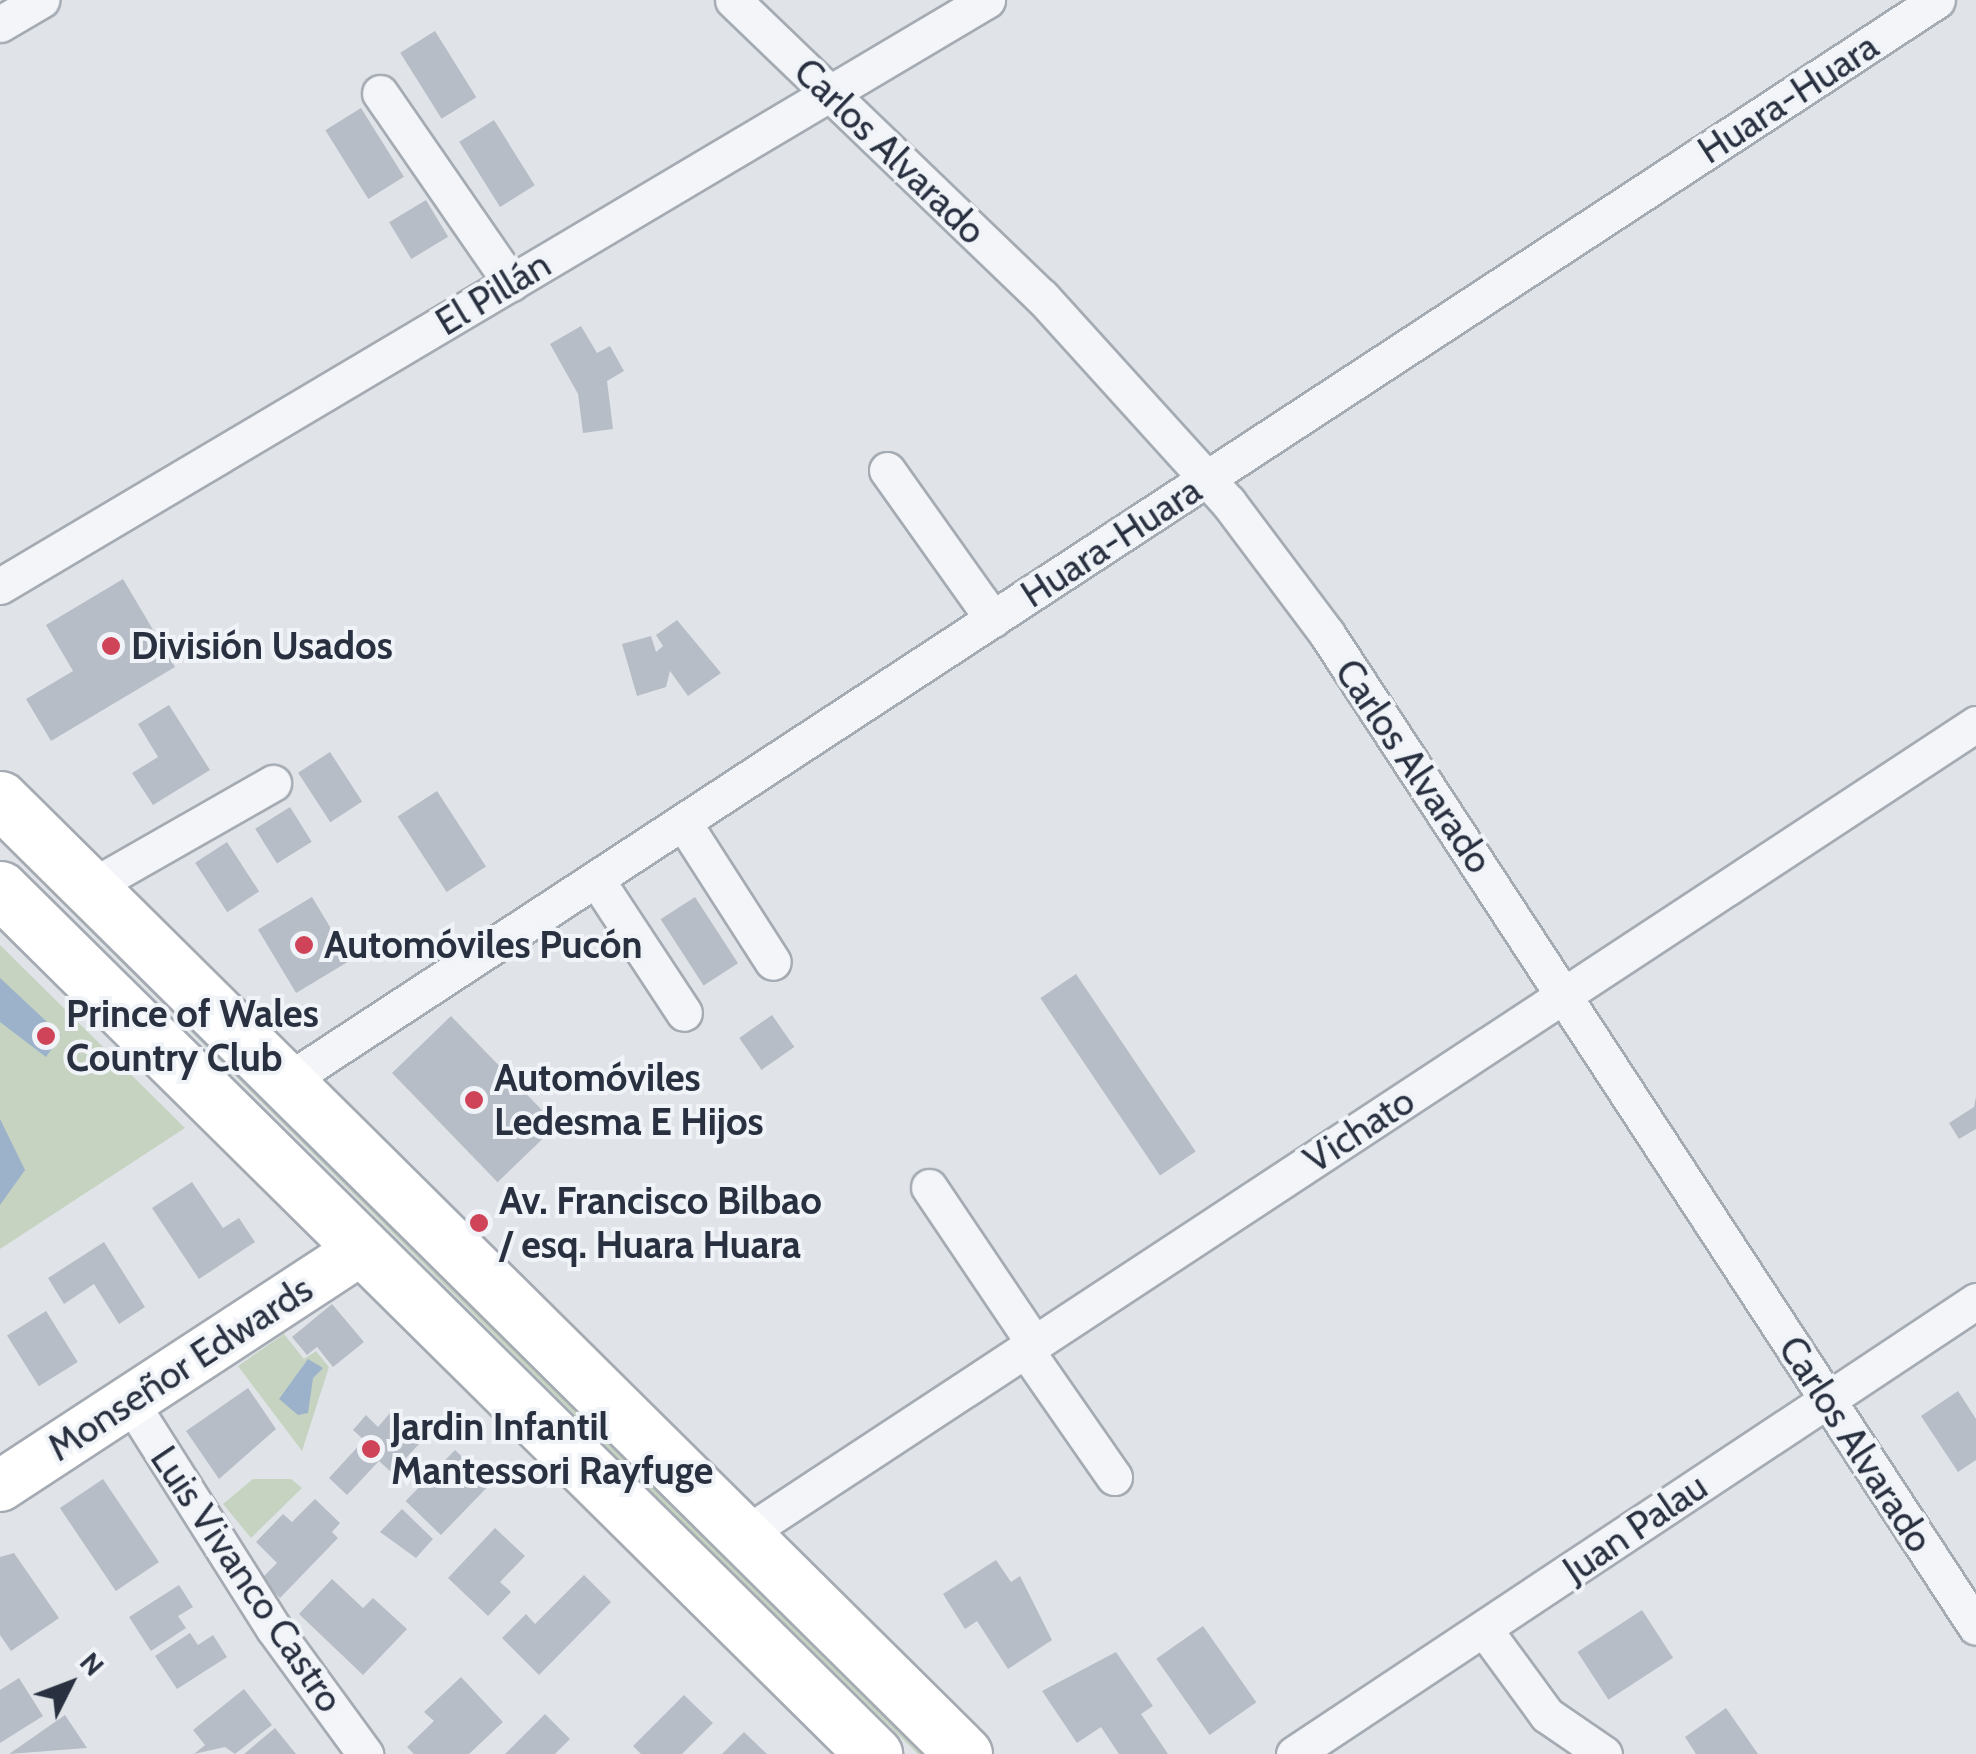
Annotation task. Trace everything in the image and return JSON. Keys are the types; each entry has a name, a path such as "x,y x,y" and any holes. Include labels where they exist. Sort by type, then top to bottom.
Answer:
{"main road":[{"path":"0,799 964,1754"},
{"path":"0,890 874,1754"},
{"path":"360,1250 415,1242 466,1264"}],"street":[{"path":"0,24 40,0"},
{"name":"Carlos Alvarado","path":"733,0 1106,361 1208,478 1326,634 1976,1626"},
{"name":"El Pillán","path":"0,586 987,0"},
{"name":"Huara-Huara","path":"284,1083 1937,0"},
{"path":"380,93 511,283"},
{"path":"887,470 993,619"},
{"name":"Vichato","path":"742,1536 1976,724"},
{"path":"89,888 273,783"},
{"path":"682,822 773,962"},
{"path":"596,879 684,1013"},
{"path":"929,1187 1114,1477"},
{"name":"Monseñor Edwards","path":"0,1486 360,1250"},
{"name":"Juan Palau","path":"1294,1754 1976,1301"},
{"name":"Luis Vivanco Castro","path":"131,1403 274,1630 365,1754"},
{"path":"1484,1629 1547,1716 1604,1754"}],"green space":[{"path":"0,827 934,1754 918,1754 707,1547 0,841"},
{"name":"Prince of Wales Country Club","path":"0,945 185,1128 0,1249"},
{"path":"284,1334 304,1359 316,1351 329,1367 302,1451 238,1366"},
{"path":"253,1479 291,1479 302,1488 251,1538 223,1504"}],"water":[{"path":"0,978 61,1035 46,1057 0,1022"},
{"path":"0,1119 25,1170 0,1205"},
{"path":"308,1359 323,1368 313,1378 308,1413 298,1415 279,1399"}],"building":[{"path":"435,31 476,97 442,119 400,53"},
{"path":"361,108 404,177 368,199 325,130"},
{"path":"494,120 535,185 500,207 459,142"},
{"path":"426,200 448,237 411,259 389,222"},
{"path":"581,326 597,353 610,346 624,371 607,381 613,429 583,433 578,394 550,344"},
{"name":"División Usados","path":"123,579 175,667 51,741 26,699 73,671 46,625"},
{"path":"677,620 721,673 688,696 670,671 666,687 637,696 622,644 651,636 656,652 663,646 656,635"},
{"path":"169,705 210,770 153,805 132,773 158,757 138,724"},
{"path":"330,752 362,801 330,822 298,773"},
{"path":"437,791 486,866 447,892 398,817"},
{"path":"290,807 312,842 277,863 255,829"},
{"path":"227,842 259,891 227,912 195,863"},
{"name":"Automóviles Pucón","path":"312,897 350,960 296,993 258,929"},
{"path":"695,897 738,963 704,986 661,919"},
{"path":"1076,974 1196,1151 1160,1175 1040,998"},
{"path":"772,1015 794,1047 762,1070 739,1038"},
{"name":"Automóviles Ledesma E Hijos","path":"451,1016 557,1125 498,1182 392,1073"},
{"path":"1976,1097 1976,1129 1959,1139 1949,1123 1974,1107"},
{"path":"192,1182 223,1228 239,1218 255,1242 199,1279 152,1208"},
{"path":"104,1242 145,1307 119,1324 94,1284 64,1304 48,1278"},
{"path":"332,1304 364,1342 333,1367 317,1347 307,1355 292,1337"},
{"path":"46,1311 78,1362 39,1386 7,1335"},
{"path":"248,1388 276,1429 219,1479 186,1431"},
{"path":"1958,1391 1976,1419 1976,1460 1958,1472 1921,1416"},
{"path":"390,1413 421,1442 392,1473 379,1461 347,1495 329,1478 364,1440 353,1430 366,1415 378,1427"},
{"path":"455,1450 490,1484 441,1535 406,1501"},
{"path":"103,1479 159,1562 116,1591 60,1508"},
{"path":"315,1499 340,1523 332,1532 338,1538 280,1598 261,1579 277,1563 256,1542 283,1514 292,1522"},
{"path":"402,1509 433,1539 416,1558 380,1532"},
{"path":"495,1528 525,1556 500,1582 511,1592 488,1616 448,1578"},
{"path":"14,1553 59,1618 11,1651 0,1635 0,1557"},
{"path":"996,1560 1011,1582 1020,1576 1052,1640 1008,1669 977,1621 965,1629 943,1594"},
{"path":"584,1575 611,1602 539,1675 502,1638 526,1614 535,1624"},
{"path":"332,1579 363,1608 373,1598 407,1629 363,1675 299,1614"},
{"path":"179,1585 193,1607 178,1616 186,1628 151,1651 129,1617"},
{"path":"1642,1610 1673,1658 1608,1700 1577,1652"},
{"path":"1203,1626 1256,1702 1210,1735 1156,1659"},
{"path":"190,1633 198,1645 213,1635 227,1657 177,1689 155,1656"},
{"path":"1116,1652 1153,1706 1141,1714 1168,1754 1119,1754 1101,1727 1077,1743 1042,1691"},
{"path":"461,1677 503,1722 469,1754 414,1754 407,1747 434,1721 424,1712"},
{"path":"19,1678 43,1716 0,1743 0,1690"},
{"path":"244,1689 272,1725 235,1754 225,1747 194,1754 205,1745 193,1730"},
{"path":"684,1695 713,1723 682,1754 641,1754 633,1746"},
{"path":"1726,1708 1758,1754 1696,1754 1685,1737"},
{"path":"545,1714 570,1739 555,1754 505,1754"},
{"path":"65,1715 87,1748 9,1754"},
{"path":"275,1728 296,1754 244,1754"},
{"path":"744,1732 767,1754 722,1754"}],"place":[{"name":"División Usados","path":"111,646"},
{"name":"Automóviles Pucón","path":"304,945"},
{"name":"Prince of Wales Country Club","path":"46,1036"},
{"name":"Automóviles Ledesma E Hijos","path":"474,1100"},
{"name":"Av. Francisco Bilbao / esq. Huara Huara","path":"479,1223"},
{"name":"Jardin Infantil Mantessori Rayfuge","path":"371,1449"}]}
